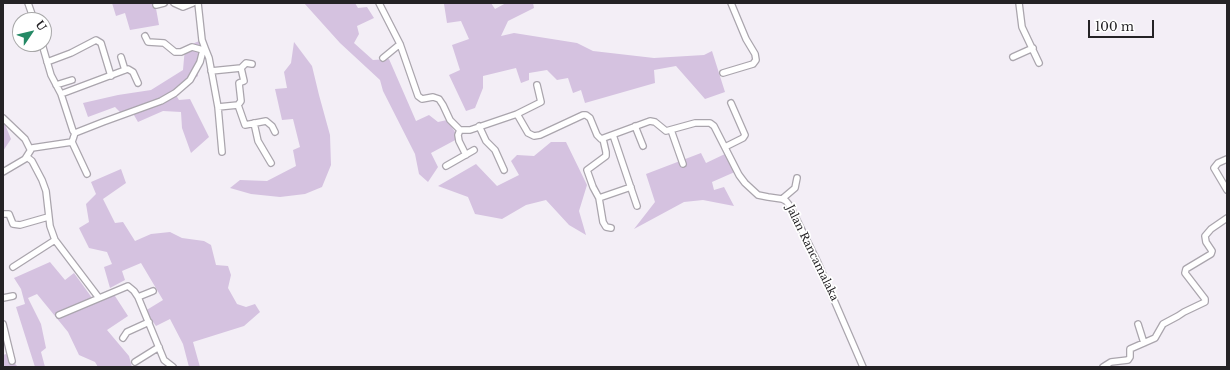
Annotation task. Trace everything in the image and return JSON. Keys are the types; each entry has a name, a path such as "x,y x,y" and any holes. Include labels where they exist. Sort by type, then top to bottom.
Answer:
{"street":[{"path":"156,5 164,3"},
{"path":"174,3 183,7 193,3"},
{"path":"198,3 202,40 211,72 218,107 222,152"},
{"path":"379,3 400,44 418,96 422,99 433,97 439,99 444,104 450,120 460,130 470,130 517,114 541,102 537,85"},
{"path":"723,73 753,64 756,60 755,54 746,39 731,3"},
{"path":"1019,3 1022,27 1033,48 1039,64"},
{"path":"145,36 148,42 164,43 175,52 181,52 192,47 204,49"},
{"path":"47,62 71,53 96,40 101,43 111,76"},
{"path":"383,58 400,44"},
{"path":"1013,57 1033,48"},
{"path":"75,133 156,103 175,93 190,80 200,62 204,49"},
{"path":"44,52 51,75 61,94 73,131 75,133 72,142 87,174"},
{"path":"121,57 125,70"},
{"path":"211,72 241,68 246,63 252,64"},
{"path":"238,105 241,102 239,83 244,81 241,68"},
{"path":"61,94 128,69 133,72 138,83"},
{"path":"56,85 72,80"},
{"path":"725,147 743,138 745,135 731,102"},
{"path":"218,107 238,105"},
{"path":"238,105 245,124 266,121 272,126 275,132"},
{"path":"517,114 528,133 534,136 540,135 586,115 591,119 599,137 603,139 607,154 587,170 599,198 603,222 606,227 611,228"},
{"path":"3,118 24,139 30,149"},
{"path":"603,139 647,121 652,121 666,131 671,130 683,164"},
{"path":"254,123 258,141 271,162"},
{"name":"Jalan Rancamalaka","path":"671,130 696,123 710,123 716,127 738,175 750,189 761,196 786,201 790,206 815,256 864,367"},
{"path":"479,126 486,141 495,150 504,170"},
{"path":"635,126 643,146"},
{"path":"460,130 458,135 459,141 466,155"},
{"path":"614,135 637,206"},
{"path":"30,149 72,142"},
{"path":"3,172 27,157 30,149"},
{"path":"446,166 474,150"},
{"path":"27,157 32,161 46,191 48,217 55,240 99,298"},
{"path":"1227,159 1218,163 1214,168 1227,190"},
{"path":"782,199 795,188 797,178"},
{"path":"599,198 630,187"},
{"path":"3,214 9,214 13,224 20,225 48,217"},
{"path":"1103,367 1111,362 1128,360 1130,357 1130,349 1156,337 1163,324 1205,302 1205,299 1185,273 1186,269 1211,254 1212,251 1206,242 1205,236 1211,229 1227,218"},
{"path":"13,267 55,240"},
{"path":"59,315 128,286 134,290 138,297 165,362 173,367"},
{"path":"138,297 152,291"},
{"path":"3,298 13,296"},
{"path":"123,338 127,332 149,322"},
{"path":"3,324 12,361"},
{"path":"1138,324 1144,343"},
{"path":"135,362 159,347"}],"shaded area":[{"path":"112,3 155,3 159,25 130,30 125,13 116,16"},
{"path":"304,3 355,3 358,8 367,7 374,18 357,26 359,34 354,43 373,60 389,59 416,121 429,115 438,122 447,120 459,138 431,153 438,167 428,182 419,174 415,154 383,91 380,80 340,43"},
{"path":"491,3 495,9 506,3 533,3 534,8 508,21 501,36 514,33 577,43 593,51 654,58 704,55 712,51 725,92 705,99 676,66 654,70 655,83 585,103 581,90 573,93 568,78 557,80 547,70 529,73 529,80 521,83 516,68 483,76 483,88 475,108 466,111 449,75 460,70 452,45 469,39 461,21 447,23 444,4"},
{"path":"204,39 210,51 196,65 198,76 174,92 179,100 190,99 209,137 191,153 182,128 181,112 163,111 138,122 131,110 121,113 115,107 88,117 83,103 118,95 151,90 183,70 185,47"},
{"path":"294,42 312,66 330,135 331,165 322,187 305,194 280,197 251,194 230,188 240,180 267,181 296,166 293,150 300,147 293,119 282,120 275,89 287,88 284,72 291,63"},
{"path":"4,122 11,139 3,151 3,123"},
{"path":"551,142 566,142 587,185 579,211 586,235 569,225 546,200 526,205 502,219 475,214 468,197 438,186 476,164 497,186 519,175 511,161 517,155 534,156"},
{"path":"701,153 706,163 727,153 737,171 712,182 714,190 724,187 734,206 703,200 684,202 634,229 655,202 646,174"},
{"path":"121,169 126,183 103,199 115,223 123,222 135,241 151,234 170,232 182,238 204,241 211,245 216,265 228,266 231,275 228,288 237,304 246,307 255,304 260,312 244,326 193,342 200,367 189,367 183,344 170,319 156,326 145,311 163,300 141,263 122,271 125,280 110,288 104,267 112,264 107,252 89,248 79,228 89,222 86,204 96,194 91,182"},
{"path":"50,262 65,280 74,273 95,302 113,293 128,316 107,330 129,356 132,367 98,367 95,362 79,355 68,332 37,294 28,298 41,324 46,348 41,352 45,367 35,367 16,307 25,304 21,289 14,278"},
{"path":"6,354 18,367 3,367 3,355"}]}
